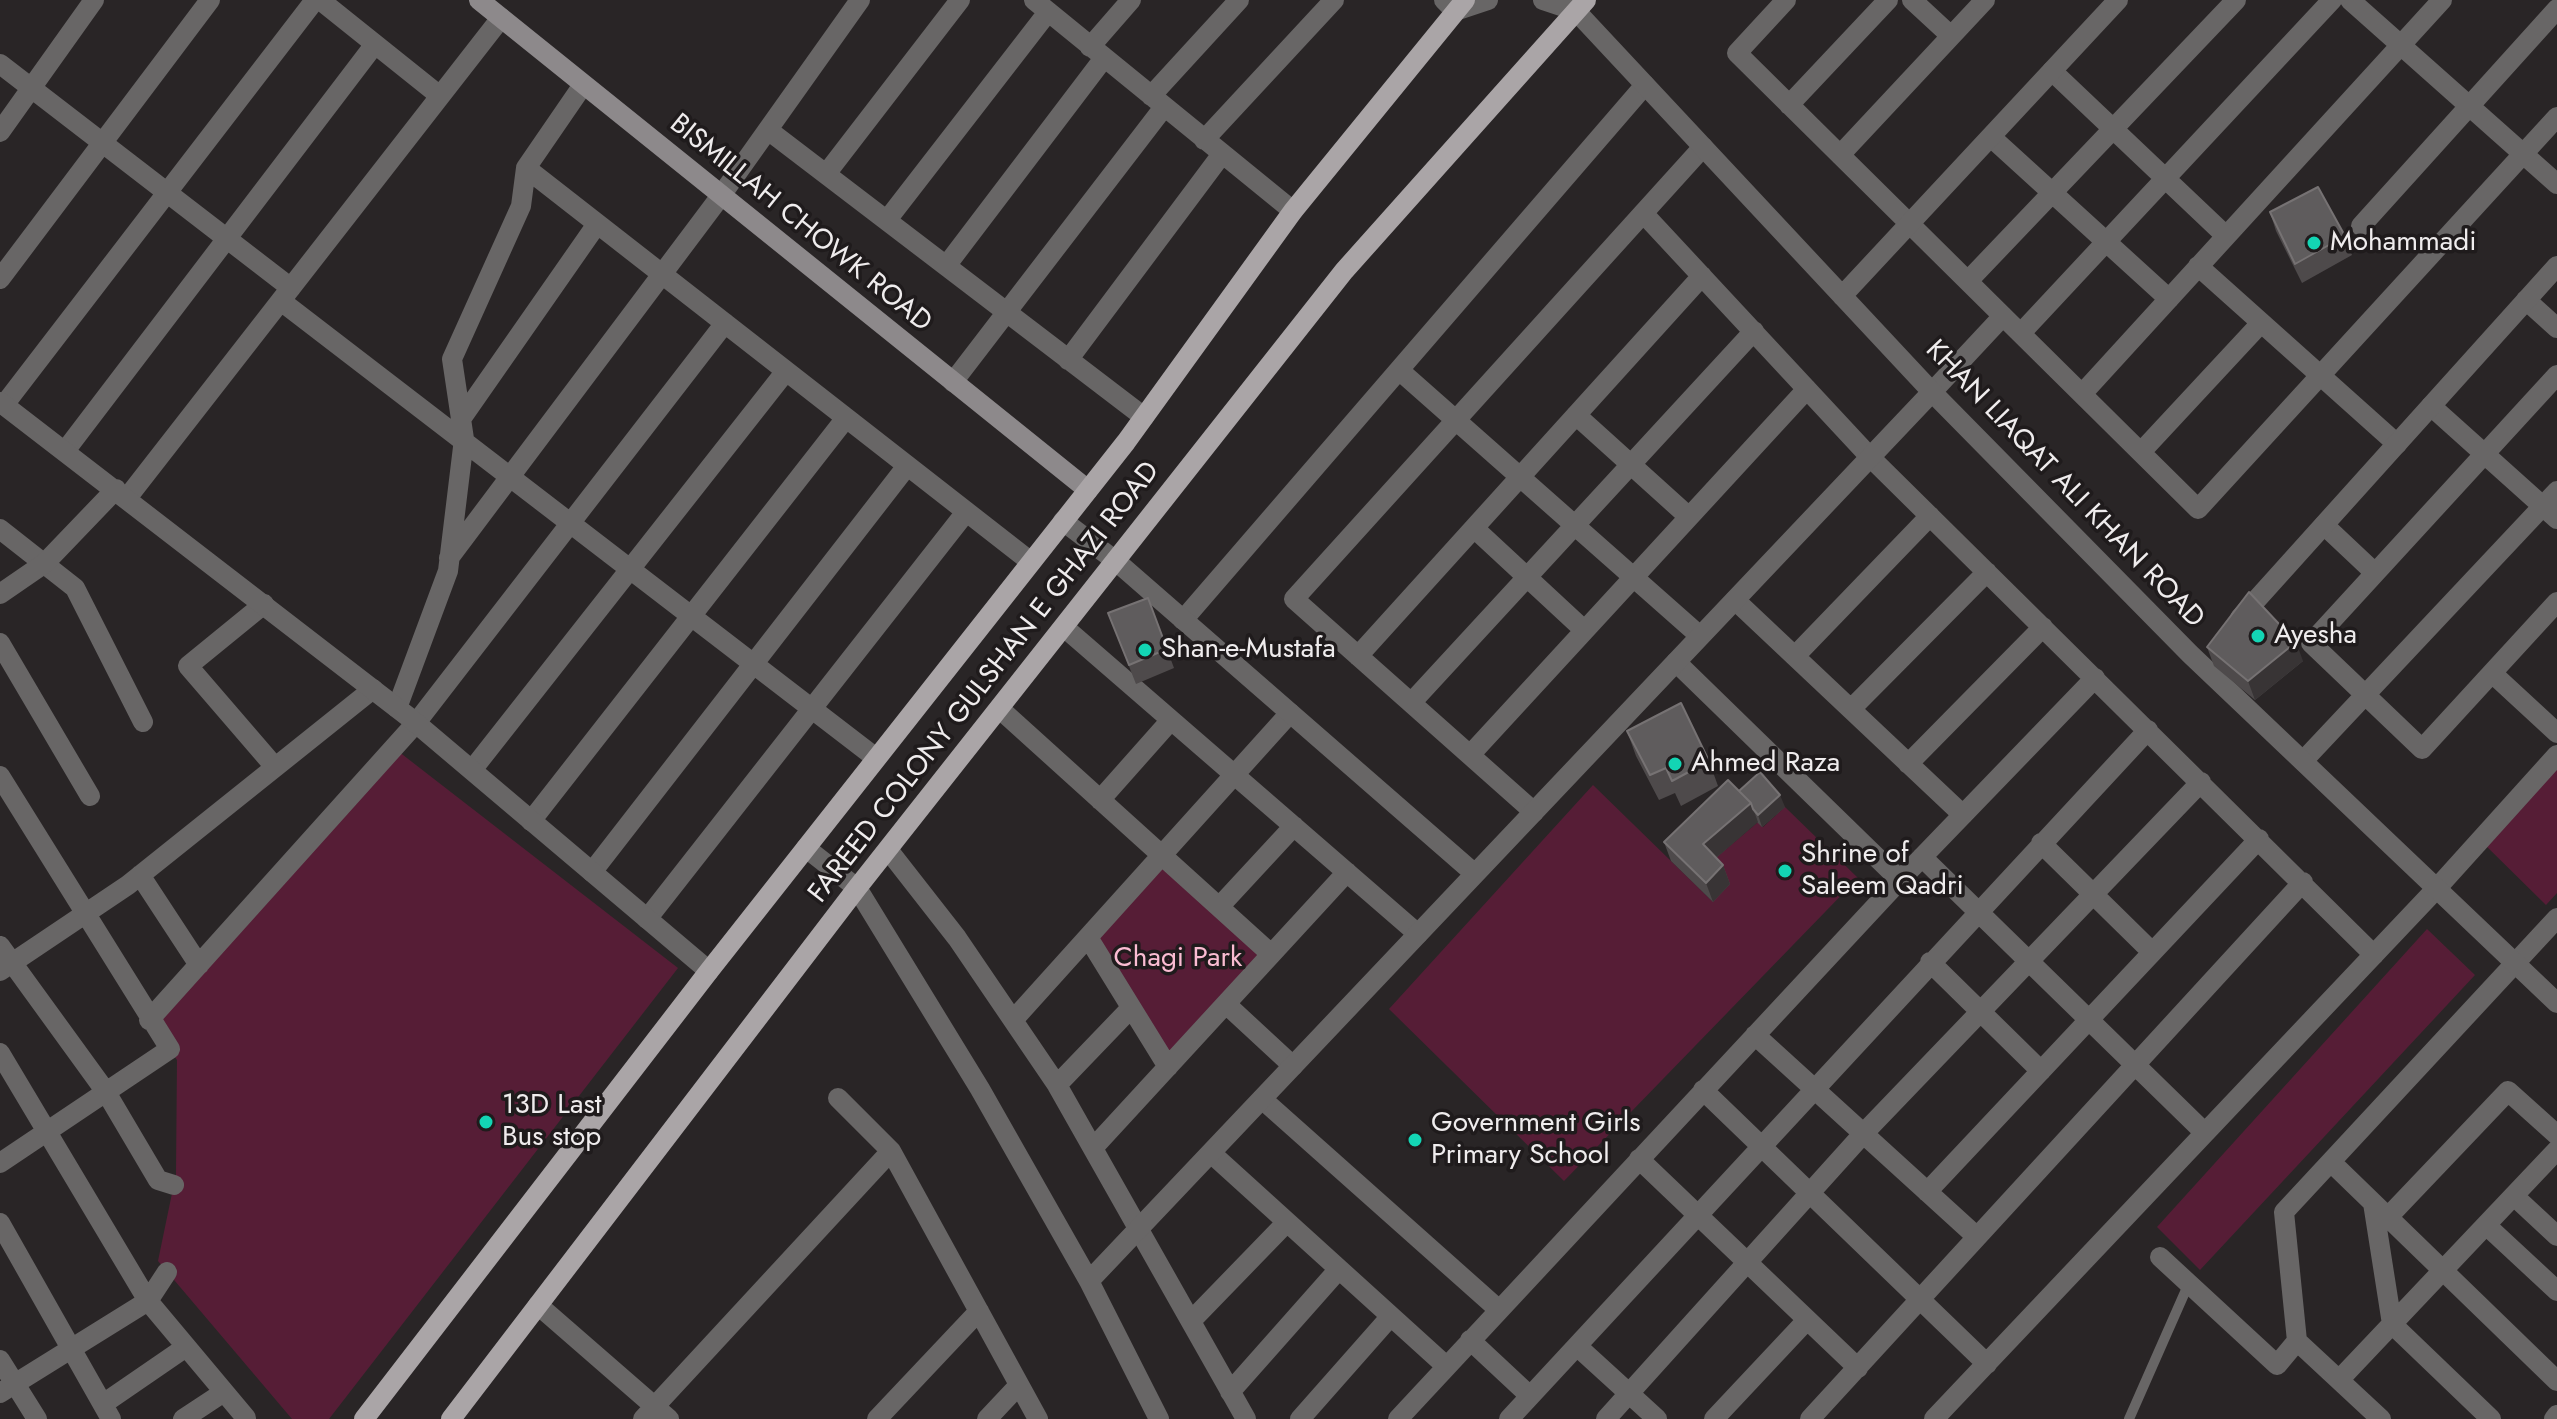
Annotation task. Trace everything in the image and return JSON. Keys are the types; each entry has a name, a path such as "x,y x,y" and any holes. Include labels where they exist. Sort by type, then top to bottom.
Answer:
{"main road":[{"name":"BISMILLAH CHOWK ROAD","path":"479,0 720,197 1088,490"},
{"name":"FAREED COLONY GULSHAN E GHAZI ROAD","path":"364,1419 709,971 1088,490 1293,211 1455,4"},
{"name":"FAREED COLONY GULSHAN E GHAZI ROAD","path":"451,1419 857,888 1001,710 1344,271 1581,6"}],"street":[{"path":"0,132 94,0"},
{"path":"0,279 210,0"},
{"path":"440,96 317,0 2,403 416,723 709,971"},
{"path":"449,558 720,197 860,0"},
{"path":"826,174 960,0"},
{"path":"946,266 1131,0"},
{"path":"953,382 1007,313 1157,102 1239,0"},
{"path":"1204,140 1334,0"},
{"path":"1455,4 1488,0"},
{"name":"KHAN LIAQAT ALI KHAN ROAD","path":"1543,0 1581,6 1645,85 1932,392 2211,650 2303,761 2557,1003"},
{"path":"1786,0 1737,53 2198,509 2557,117"},
{"path":"1789,105 1888,0"},
{"path":"1912,0 1951,36"},
{"path":"1840,155 1985,0"},
{"path":"1842,296 2117,0"},
{"path":"1968,281 2236,0"},
{"path":"2021,333 2332,0"},
{"path":"2350,0 2557,184"},
{"path":"2082,394 2442,0"},
{"path":"887,220 1041,6 1293,211"},
{"path":"2361,226 2557,9"},
{"path":"0,594 45,563 122,494 286,294 501,18"},
{"path":"65,451 375,44"},
{"path":"0,64 227,238 286,294 463,429 512,475 876,758"},
{"path":"2052,71 2226,236"},
{"path":"397,708 449,558 463,429 452,359 521,206 526,168 583,85"},
{"path":"1183,620 1645,85"},
{"path":"768,130 1144,417"},
{"path":"1991,137 2169,299"},
{"path":"1534,812 1294,599 1703,147"},
{"path":"1068,360 1222,154"},
{"path":"526,168 1031,562"},
{"path":"1643,213 1870,457 2374,955"},
{"path":"463,429 597,224"},
{"path":"2198,266 2397,444"},
{"path":"2211,650 2557,266"},
{"path":"1358,656 1702,276"},
{"path":"2526,300 2557,328"},
{"path":"1089,1281 2003,316"},
{"path":"149,1020 416,723 725,323"},
{"path":"2141,452 2261,323"},
{"path":"1411,703 1754,331"},
{"path":"1399,370 1700,636"},
{"path":"472,770 786,371"},
{"path":"2557,375 2311,643 2422,749 2557,602"},
{"path":"1470,755 1807,389"},
{"path":"2431,406 2550,513"},
{"path":"1576,415 1689,517"},
{"path":"531,821 846,418"},
{"path":"592,872 907,466"},
{"path":"2303,761 2366,694 2550,513 2557,491"},
{"path":"647,919 966,512"},
{"path":"1795,656 1930,516"},
{"path":"1063,521 1117,562 1475,874"},
{"path":"2324,525 2375,573"},
{"path":"1474,528 1584,630"},
{"path":"0,529 75,588 143,722"},
{"path":"1851,709 1987,572"},
{"path":"1735,600 1963,815"},
{"path":"264,604 188,666 275,767"},
{"path":"1908,764 2043,627"},
{"path":"1065,628 1418,934"},
{"path":"0,643 90,796"},
{"path":"1676,662 1900,880"},
{"path":"2492,673 2557,733"},
{"path":"1398,1419 1900,880 2095,678"},
{"path":"174,1185 158,1180 106,1092 3,960 85,913 140,875 373,689"},
{"path":"1001,710 1271,954"},
{"path":"1015,1018 1290,713"},
{"path":"1100,800 1171,720"},
{"path":"1509,1419 2148,730"},
{"path":"1934,1419 2437,888 2557,755"},
{"path":"0,776 149,1020 170,1049 0,1163"},
{"path":"1606,1419 1863,1134 2201,782"},
{"path":"1219,907 1294,826"},
{"path":"1927,1192 2259,839"},
{"path":"2041,843 2152,952"},
{"path":"806,848 857,888 980,1089 1089,1281 1159,1419"},
{"path":"889,851 1015,1018 1094,1147 1246,1419"},
{"path":"1922,857 2205,1133"},
{"path":"1094,1147 1347,872"},
{"path":"140,875 199,965"},
{"path":"1810,1419 2303,882"},
{"path":"2381,1419 2297,1341 2284,1212 2557,918"},
{"path":"1089,939 1168,1067"},
{"path":"1930,962 2041,1071"},
{"path":"1226,1004 1293,1066"},
{"path":"1057,1085 1131,1008"},
{"path":"1755,1035 1977,1237"},
{"path":"0,1053 148,1301 246,1418"},
{"path":"1703,1090 1987,1364"},
{"path":"2381,1210 2508,1091 2557,1135"},
{"path":"838,1098 891,1151 1038,1419"},
{"path":"1262,1099 1498,1309"},
{"path":"2339,1380 2557,1150"},
{"path":"538,1305 656,1415 891,1151"},
{"path":"1211,1153 1446,1366"},
{"path":"1639,1159 1858,1368"},
{"path":"2331,1162 2557,1381"},
{"path":"2514,1196 2557,1236"},
{"path":"2381,1210 2392,1324 2491,1419"},
{"path":"1191,1321 1287,1222"},
{"path":"0,1223 107,1412 186,1347"},
{"path":"2486,1225 2557,1291"},
{"path":"2160,1257 2277,1365 2297,1341"},
{"path":"1230,1392 1339,1269"},
{"path":"7,1388 148,1301 167,1272"},
{"path":"877,1419 979,1311"},
{"path":"1300,1419 1391,1316"},
{"path":"1714,1419 1807,1320"},
{"path":"1470,1340 1530,1396"},
{"path":"1577,1346 1657,1419"},
{"path":"0,1360 7,1388 37,1419"},
{"path":"987,1419 1019,1385"},
{"path":"183,1419 224,1392"}],"lane":[{"path":"2129,1419 2189,1283"}],"green space":[{"path":"394,748 678,968 329,1419 292,1419 158,1261 176,1174 177,1060 149,1020"},
{"path":"2557,761 2557,893 2546,905 2479,839"},
{"path":"1593,785 1712,901 1710,863 1758,822 1763,827 1785,807 1858,878 1564,1181 1389,1009"},
{"name":"Chagi Park","path":"1162,856 1271,954 1168,1067 1089,939"},
{"path":"2427,929 2475,975 2200,1270 2157,1227"}],"building":[{"name":"Mohammadi","path":"2318,187 2345,236 2295,264 2270,212"},
{"name":"Ayesha","path":"2249,592 2296,642 2248,681 2207,647"},
{"name":"Shan-e-Mustafa","path":"1148,598 1167,649 1129,665 1108,613"},
{"path":"1681,703 1709,761 1672,781 1666,768 1650,775 1627,731"},
{"path":"1760,772 1780,795 1758,815 1739,791"},
{"path":"1728,780 1751,803 1703,844 1723,865 1706,883 1664,842"}],"place":[{"name":"Mohammadi","path":"2314,243"},
{"name":"Ayesha","path":"2258,636"},
{"name":"Shan-e-Mustafa","path":"1145,650"},
{"name":"Ahmed Raza","path":"1675,764"},
{"name":"Shrine of Saleem Qadri","path":"1785,871"},
{"name":"13D Last Bus stop","path":"486,1122"},
{"name":"Government Girls Primary School","path":"1415,1140"}]}
